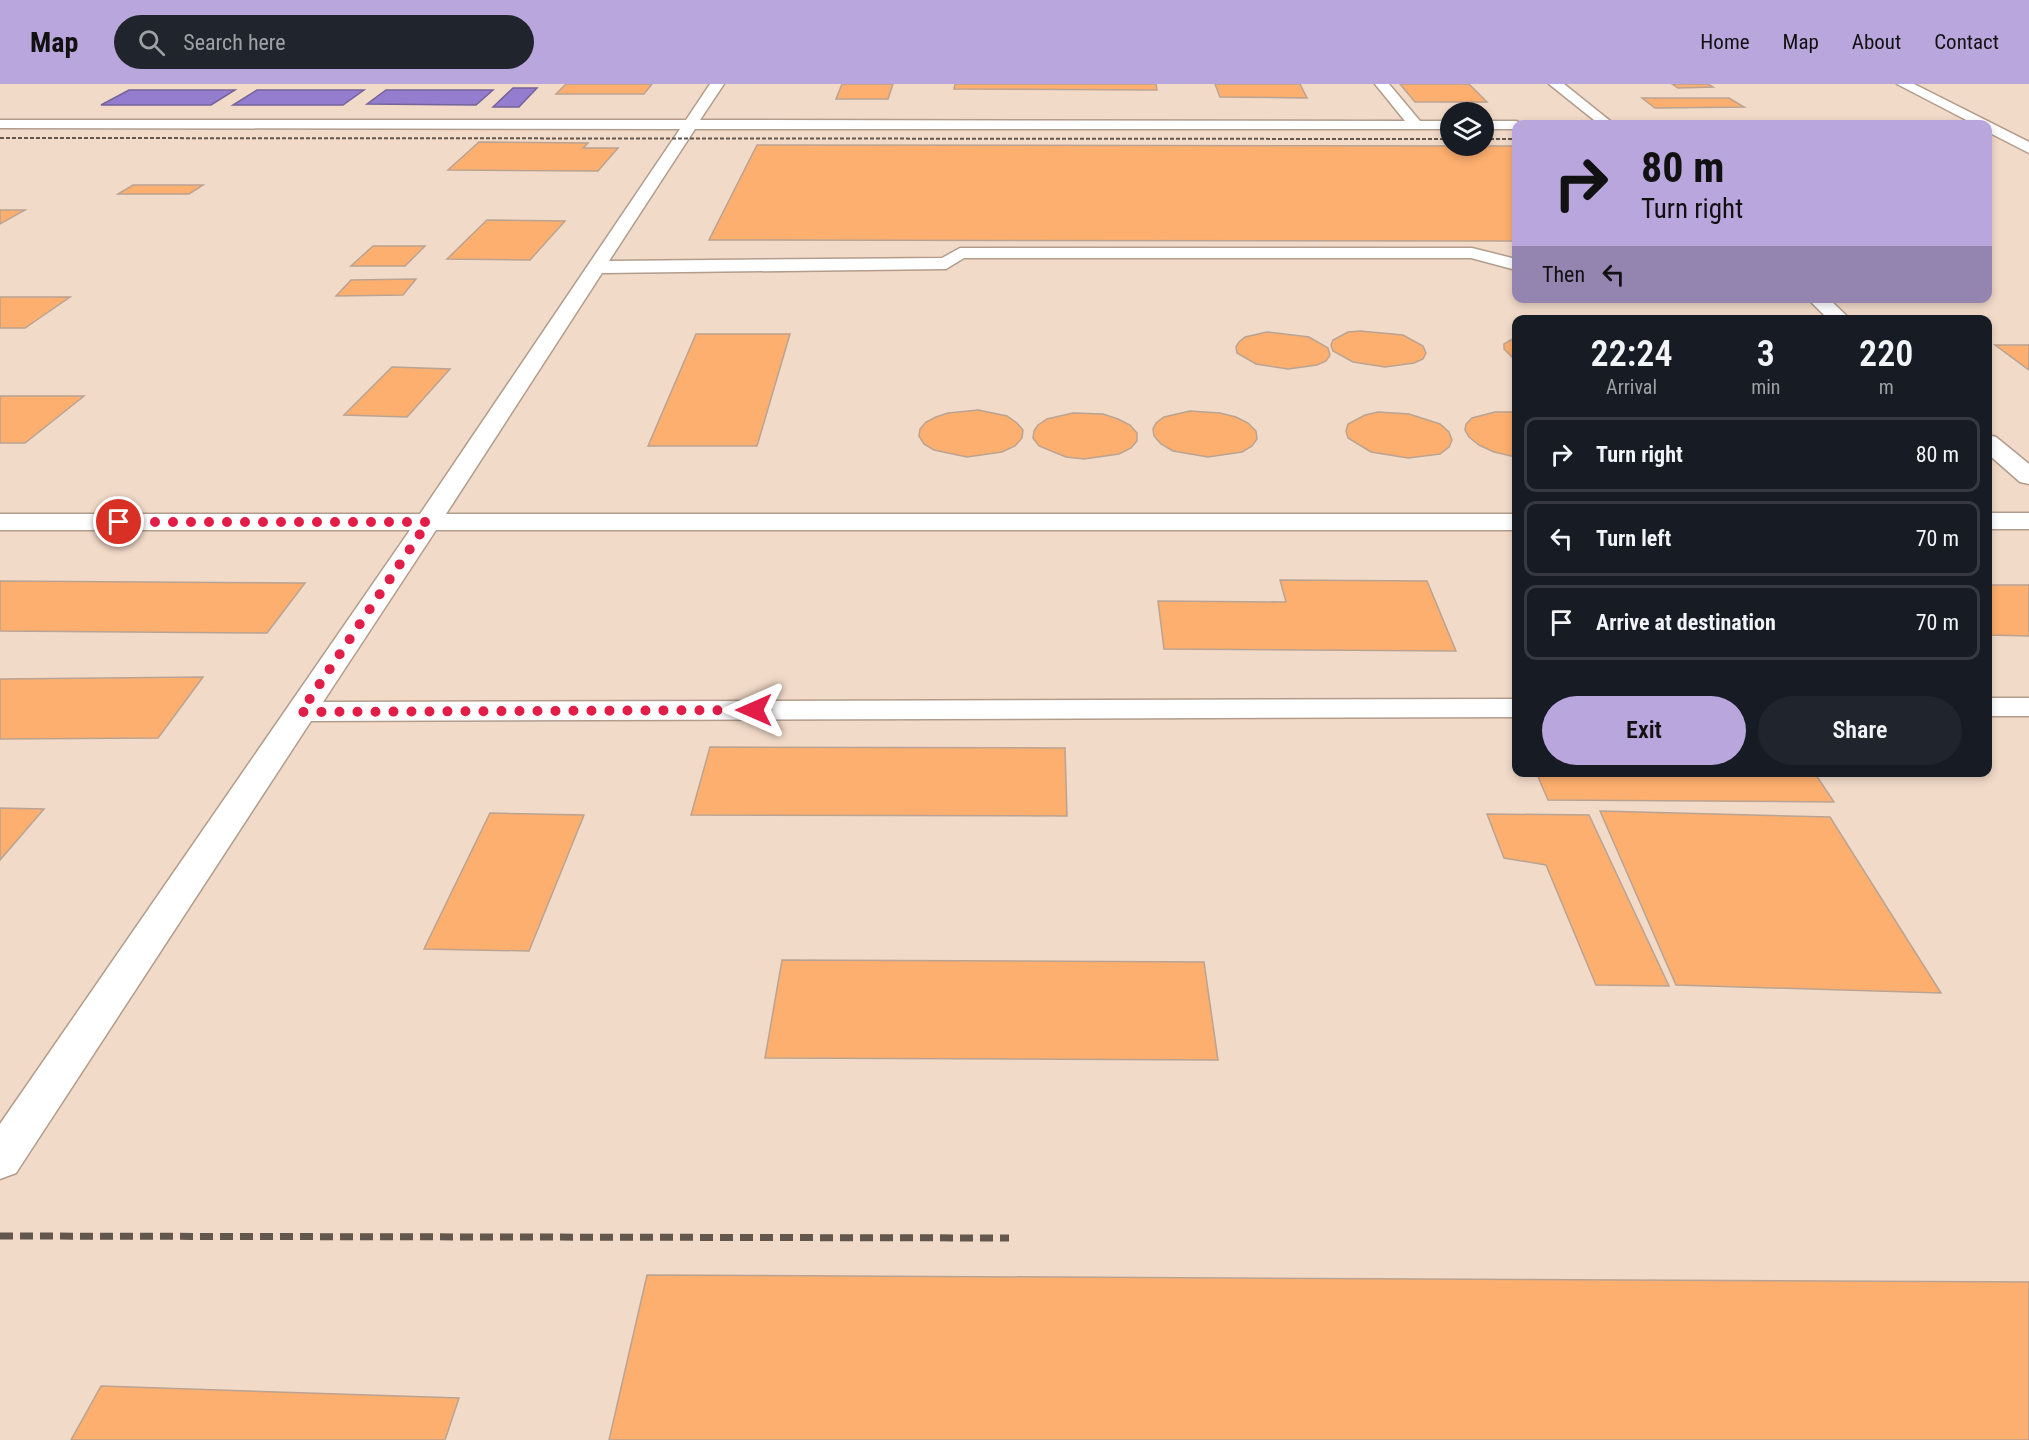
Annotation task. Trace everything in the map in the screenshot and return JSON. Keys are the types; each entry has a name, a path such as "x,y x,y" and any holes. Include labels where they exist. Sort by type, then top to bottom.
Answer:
{"lane":[{"path":"0,1160 428,522 717,84"},
{"path":"1382,84 1416,125"},
{"path":"1556,84 1602,120"},
{"path":"1904,84 1976,120"},
{"path":"0,124 1440,125"},
{"path":"1494,125 1512,125"},
{"path":"1992,128 2029,148"},
{"path":"596,267 946,263 960,253 1472,253 1512,264"},
{"path":"1822,303 1835,315"},
{"path":"1992,445 2029,477"},
{"path":"1992,521 2029,521"},
{"path":"0,522 1512,522"},
{"path":"1992,707 2029,707"},
{"path":"301,712 1512,708"}],"shaded area":[{"path":"513,88 537,88 519,107 493,107"},
{"path":"129,90 235,90 211,105 101,105"},
{"path":"257,90 364,90 343,105 233,105"},
{"path":"386,90 493,90 476,105 367,104"}],"building":[{"path":"566,84 652,84 644,94 556,94"},
{"path":"842,84 893,84 888,99 836,99"},
{"path":"955,84 1156,84 1157,90 954,89"},
{"path":"1215,84 1300,84 1307,98 1220,97"},
{"path":"1400,84 1469,84 1487,102 1440,102 1415,102"},
{"path":"1672,84 1708,84 1713,87 1678,88"},
{"path":"1642,98 1729,98 1744,107 1655,108"},
{"path":"479,142 588,143 583,148 618,148 598,171 448,170"},
{"path":"757,145 1440,146 1440,156 1494,156 1494,146 1512,146 1512,241 709,240"},
{"path":"133,185 203,185 189,194 118,194"},
{"path":"0,210 25,210 0,224"},
{"path":"487,220 565,221 530,260 447,259"},
{"path":"373,246 425,246 405,266 351,266"},
{"path":"416,279 403,295 336,296 351,280"},
{"path":"0,297 70,297 25,328 0,328"},
{"path":"1267,332 1309,337 1328,348 1330,355 1326,361 1317,365 1288,369 1256,364 1237,353 1236,347 1245,337"},
{"path":"1348,332 1403,335 1423,346 1426,353 1423,359 1414,363 1385,367 1353,362 1333,351 1331,345 1333,340"},
{"path":"696,334 790,334 757,446 648,446"},
{"path":"1512,339 1512,357 1504,349 1504,344"},
{"path":"1995,345 2029,345 2029,370"},
{"path":"392,367 450,369 407,417 344,415"},
{"path":"0,396 84,396 25,443 0,443"},
{"path":"978,410 1007,416 1023,430 1022,438 1015,446 1002,452 967,457 934,450 924,444 919,436 920,429 926,422 936,417 948,413"},
{"path":"1190,411 1220,413 1236,417 1248,423 1256,431 1257,439 1252,446 1242,452 1208,457 1173,451 1161,444 1154,436 1153,429 1156,423 1164,417"},
{"path":"1378,412 1409,414 1440,424 1449,432 1452,440 1449,447 1440,454 1408,458 1371,452 1348,438 1346,431 1348,424 1365,415"},
{"path":"1495,412 1512,412 1512,456 1494,452 1469,437 1465,430 1466,424 1472,418"},
{"path":"1073,413 1103,414 1118,419 1130,425 1137,433 1137,441 1131,448 1119,454 1084,459 1066,457 1039,446 1033,438 1038,425 1047,419"},
{"path":"1280,580 1427,581 1456,651 1164,649 1158,601 1286,602"},
{"path":"0,581 305,583 267,633 0,631"},
{"path":"1992,585 2029,585 2029,636 1992,635"},
{"path":"203,677 158,738 0,739 0,679"},
{"path":"710,747 1065,748 1067,816 691,815"},
{"path":"1538,777 1817,777 1834,802 1548,800"},
{"path":"0,808 44,809 0,860"},
{"path":"1600,811 1830,817 1941,993 1676,985"},
{"path":"490,813 584,815 529,951 424,949"},
{"path":"1487,814 1589,815 1669,986 1596,985 1546,865 1504,858"},
{"path":"782,960 1204,962 1218,1060 765,1058"},
{"path":"647,1275 2029,1282 2029,1440 609,1440"},
{"path":"101,1386 459,1398 445,1440 71,1440"}],"railway":[{"path":"0,138 1440,139"},
{"path":"1494,139 1512,139"},
{"path":"0,1236 1009,1238"}],"route":[{"path":"119,522 428,522 301,712 754,710"}]}
